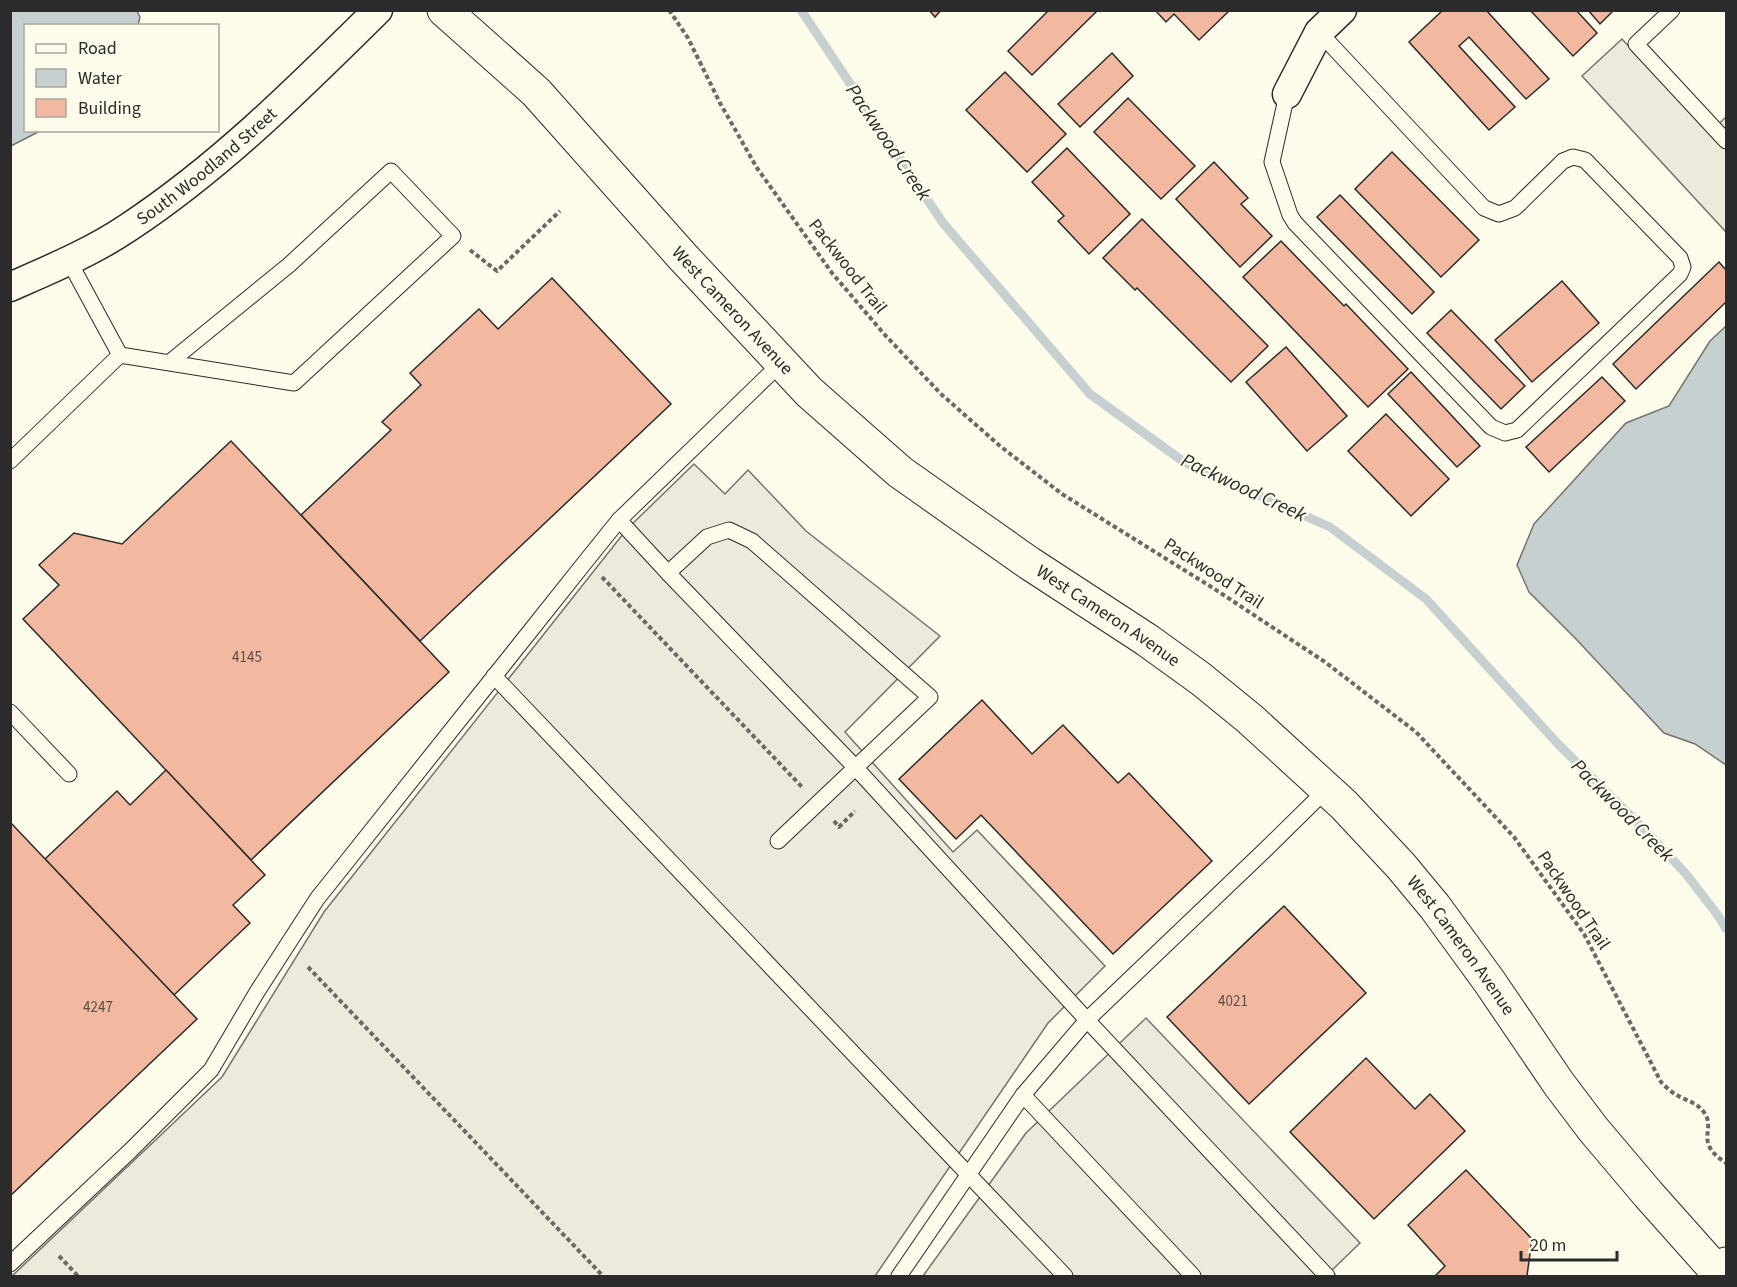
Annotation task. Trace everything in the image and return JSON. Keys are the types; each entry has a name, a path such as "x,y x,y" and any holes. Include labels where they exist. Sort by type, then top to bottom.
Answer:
{"street":[{"name":"South Woodland Street","path":"10,287 69,261 128,228 181,190 272,114 378,10"},
{"name":"West Cameron Avenue","path":"444,10 536,92 682,256 809,392 900,472 1029,563 1175,660 1250,719 1327,789 1382,844 1418,886 1470,955 1593,1129 1648,1194 1721,1273"},
{"path":"1287,94 1319,32 1342,10"}],"lane":[{"path":"1672,10 1636,44 1726,141"},
{"path":"1287,94 1272,162 1290,215 1295,223 1491,427 1505,434 1517,430 1680,274 1683,267 1680,258 1585,160 1573,157 1563,161 1515,208 1499,214 1484,208 1319,32"},
{"path":"120,355 294,383 453,236 391,171 289,265 170,362"},
{"path":"69,261 120,355"},
{"path":"10,460 120,355"},
{"path":"10,1264 130,1151 211,1070 257,992 317,899 619,520 781,363"},
{"path":"619,520 855,768 1086,1020 1327,1276"},
{"path":"668,573 707,537 729,530 752,541 930,697 778,841"},
{"path":"494,676 1065,1276"},
{"path":"10,712 69,774"},
{"path":"899,1276 1023,1095 1086,1020 1327,789"},
{"path":"1023,1095 1193,1276"}],"path":[{"name":"Packwood Trail","path":"669,10 688,38 720,104 764,177 832,273 885,335 941,394 1000,446 1062,495 1223,594 1325,662 1416,732 1514,837 1584,934 1661,1082 1704,1112 1708,1120 1706,1140 1713,1154 1726,1163"},
{"path":"453,236 497,271 560,211"},
{"path":"602,577 839,827 855,811"},
{"path":"308,967 603,1276"},
{"path":"58,1256 78,1276"}],"shaded area":[{"path":"1622,39 1709,133 1726,117 1726,232 1582,76"},
{"path":"694,464 725,494 748,470 806,531 940,636 845,732 953,852 977,830 1105,966 1048,1023 875,1276 12,1276 222,1077 324,912 627,529"},
{"path":"1146,1018 1360,1243 1331,1271 1336,1276 923,1276 1026,1133"}],"water":[{"path":"11,10 137,11 140,17 138,24 24,24 24,132 38,132 11,146"},
{"path":"1726,326 1726,765 1695,744 1664,733 1529,592 1517,565 1534,524 1626,423 1669,406 1710,341"}],"building":[{"path":"929,10 941,10 935,17"},
{"path":"1049,10 1098,10 1032,75 1008,51"},
{"path":"1155,10 1230,10 1199,40 1174,14 1166,22"},
{"path":"1443,10 1486,10 1549,79 1526,99 1469,37 1459,46 1515,107 1489,130 1409,42"},
{"path":"1530,10 1576,10 1597,33 1573,56"},
{"path":"1588,10 1614,10 1600,24"},
{"path":"1112,53 1133,76 1080,127 1058,104"},
{"path":"1005,72 1066,134 1027,172 966,110"},
{"path":"1128,98 1195,166 1161,199 1094,132"},
{"path":"1067,148 1130,214 1089,254 1058,221 1064,216 1032,182"},
{"path":"1392,152 1479,240 1441,277 1355,189"},
{"path":"1214,162 1248,198 1241,204 1272,236 1240,267 1176,199"},
{"path":"1340,195 1434,292 1412,314 1317,217"},
{"path":"1142,219 1268,346 1231,382 1137,288 1135,290 1103,258"},
{"path":"1281,241 1408,369 1368,407 1243,277"},
{"path":"1719,262 1726,270 1726,302 1636,389 1613,364"},
{"path":"552,278 671,404 420,641 301,515 391,430 382,422 421,385 410,373 479,309 498,329"},
{"path":"1562,281 1599,323 1532,382 1495,340"},
{"path":"1451,310 1525,386 1501,409 1427,333"},
{"path":"1286,347 1347,416 1307,451 1246,382"},
{"path":"1411,372 1480,446 1457,467 1388,394"},
{"path":"1602,377 1625,401 1549,472 1526,447"},
{"path":"1386,414 1449,479 1411,516 1348,451"},
{"path":"231,441 449,672 251,860 23,619 59,585 39,565 74,533 122,544"},
{"path":"982,700 1032,754 1063,725 1118,783 1129,773 1212,861 1113,954 981,815 956,839 899,779"},
{"path":"166,770 265,875 233,905 250,923 174,995 45,859 117,791 130,805"},
{"path":"10,822 197,1019 10,1196"},
{"path":"1284,906 1366,993 1249,1104 1167,1017"},
{"path":"1366,1058 1415,1109 1430,1094 1465,1131 1374,1219 1290,1132"},
{"path":"1466,1170 1532,1239 1527,1276 1435,1276 1445,1266 1408,1225"}],"waterway":[{"name":"Packwood Creek","path":"801,10 943,223 1090,394 1184,462 1330,527 1426,599 1558,744 1686,874 1726,929"}]}
